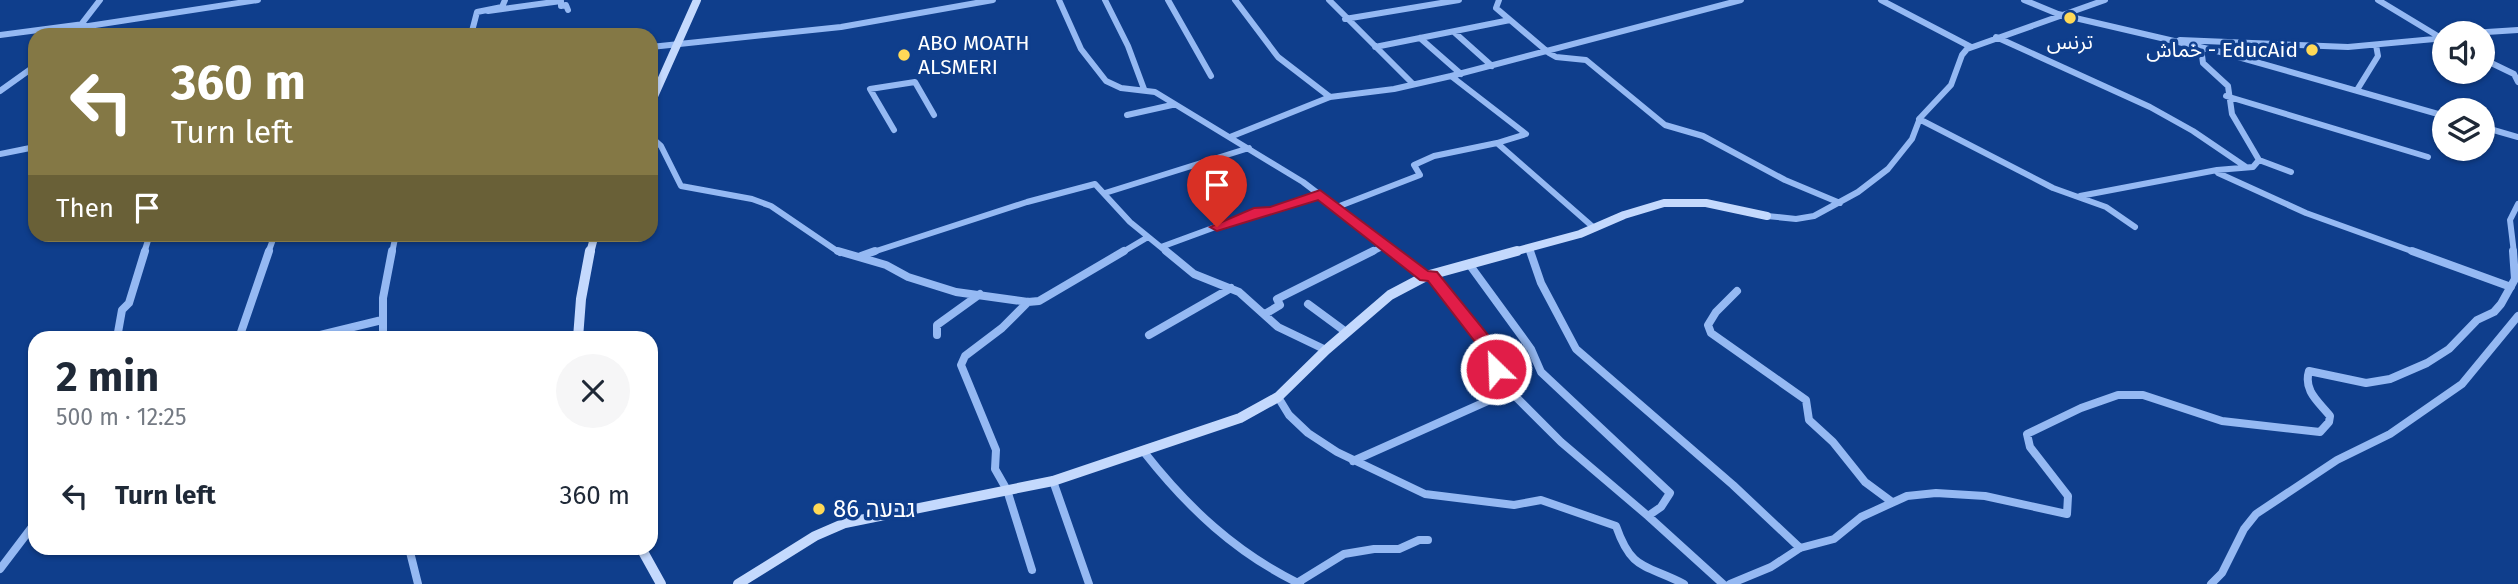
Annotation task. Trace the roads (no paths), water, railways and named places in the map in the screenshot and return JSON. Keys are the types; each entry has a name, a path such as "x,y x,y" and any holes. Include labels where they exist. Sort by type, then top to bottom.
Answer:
{"street":[{"path":"80,28 100,0"},
{"path":"58,28 258,0"},
{"path":"488,11 502,7 505,0"},
{"path":"658,88 698,0"},
{"path":"658,46 841,27 993,0"},
{"path":"1059,0 1091,67 1118,87 1155,92 1172,105 1249,148 1320,194 1429,276 1487,345 1496,362 1496,369 1510,391 1561,442 1723,584"},
{"path":"1105,0 1128,46 1144,89"},
{"path":"1168,0 1211,76"},
{"path":"1235,0 1278,57 1330,97"},
{"path":"1329,0 1345,19 1413,84"},
{"path":"1345,19 1459,0"},
{"path":"1499,0 1496,8 1549,52 1556,57 1586,60 1665,125 1703,136 1785,180 1840,203"},
{"path":"1230,137 1311,104 1325,102 1330,97 1461,74 1741,0"},
{"path":"1881,0 1971,47"},
{"path":"2024,0 2065,16 2201,48 2432,112"},
{"path":"738,584 815,536 845,523 1053,481 1144,453 1240,418 1278,397 1326,350 1397,289 1429,276 1580,234 1641,209 1675,202 1717,205 1767,216 1814,216 1865,187 1897,160 1912,139 1919,119 1951,85 1964,52 1996,37 2065,16 2105,0"},
{"path":"2378,0 2432,32"},
{"path":"473,28 477,12 561,1 561,6 566,5 568,10"},
{"path":"1375,47 1510,20"},
{"path":"2495,31 2518,30"},
{"path":"0,35 28,32"},
{"path":"1454,32 1492,66"},
{"path":"1996,37 2150,107 2193,131 2247,167"},
{"path":"1420,38 1461,74"},
{"path":"2161,40 2289,47 2376,45 2432,40"},
{"path":"2357,90 2378,56 2376,45"},
{"path":"2201,48 2200,57 2207,68 2227,84 2230,90 2226,96"},
{"path":"2495,65 2514,74 2518,82"},
{"path":"0,91 28,71"},
{"path":"1337,207 1420,175 1414,165 1434,156 1526,134 1451,76"},
{"path":"894,130 870,89 915,82 933,115"},
{"path":"2226,96 2428,157"},
{"path":"2226,96 2235,122 2259,160 2291,172"},
{"path":"1126,115 1172,105"},
{"path":"1919,119 2053,188 2106,207 2135,227"},
{"path":"2495,130 2518,136"},
{"path":"658,143 681,186 752,199 771,206 840,253 886,265 908,276 956,292 1028,302 1047,297 1148,237"},
{"path":"1497,143 1593,228"},
{"path":"0,154 28,148"},
{"path":"1105,193 1249,148"},
{"path":"2078,197 2217,170 2247,167 2256,165 2259,160"},
{"path":"2217,170 2223,177 2293,208 2511,287"},
{"path":"860,257 1089,183 1098,185 1130,222 1198,277 1231,288 1244,296 1278,327 1326,350"},
{"path":"1161,247 1259,211 1271,211 1320,194"},
{"path":"1730,584 1771,567 1800,548 1834,539 1861,516 1907,496 1936,493 1985,496 2067,514 2068,496 2030,447 2027,434 2081,408 2118,395 2143,395 2222,421 2320,432 2329,422 2330,415 2309,392 2306,378 2309,371 2366,383 2425,365 2459,342 2479,318 2493,312 2516,275 2508,229 2511,211 2518,204"},
{"path":"118,331 122,310 129,303 148,242"},
{"path":"241,331 272,242"},
{"path":"383,331 387,273 394,242"},
{"path":"579,331 584,271 593,242"},
{"path":"1265,314 1280,305 1277,299 1386,245"},
{"path":"1529,248 1541,284 1576,349 1733,485 1800,548"},
{"path":"1469,264 1531,349 1541,372 1670,493 1661,507 1648,516"},
{"path":"1149,335 1231,288"},
{"path":"1737,291 1712,318 1708,325 1711,333 1806,400 1809,420 1833,442 1857,474 1892,502"},
{"path":"937,335 937,325 981,294"},
{"path":"1028,302 1002,328 961,360 996,450 995,469 1007,490 1032,570"},
{"path":"1308,304 1346,332"},
{"path":"2211,584 2222,573 2244,528 2256,514 2337,460 2390,434 2462,384 2518,316"},
{"path":"337,331 382,320"},
{"path":"1353,461 1510,391"},
{"path":"1278,397 1289,415 1308,433 1353,461 1436,496 1514,505 1541,500 1605,521 1616,526 1622,545 1634,564 1684,584"},
{"path":"1144,453 1180,498 1216,533 1265,568 1299,584 1344,554 1374,549 1399,549 1419,540 1428,540"},
{"path":"1053,481 1089,584"},
{"path":"0,569 28,532"},
{"path":"411,555 418,584"},
{"path":"645,555 661,584"}],"place":[{"name":"ترنس","path":"2070,18"},
{"name":"خماش - EducAid","path":"2312,50"},
{"name":"ABO MOATH ALSMERI","path":"904,55"},
{"name":"גבעה 86","path":"819,509"}]}
